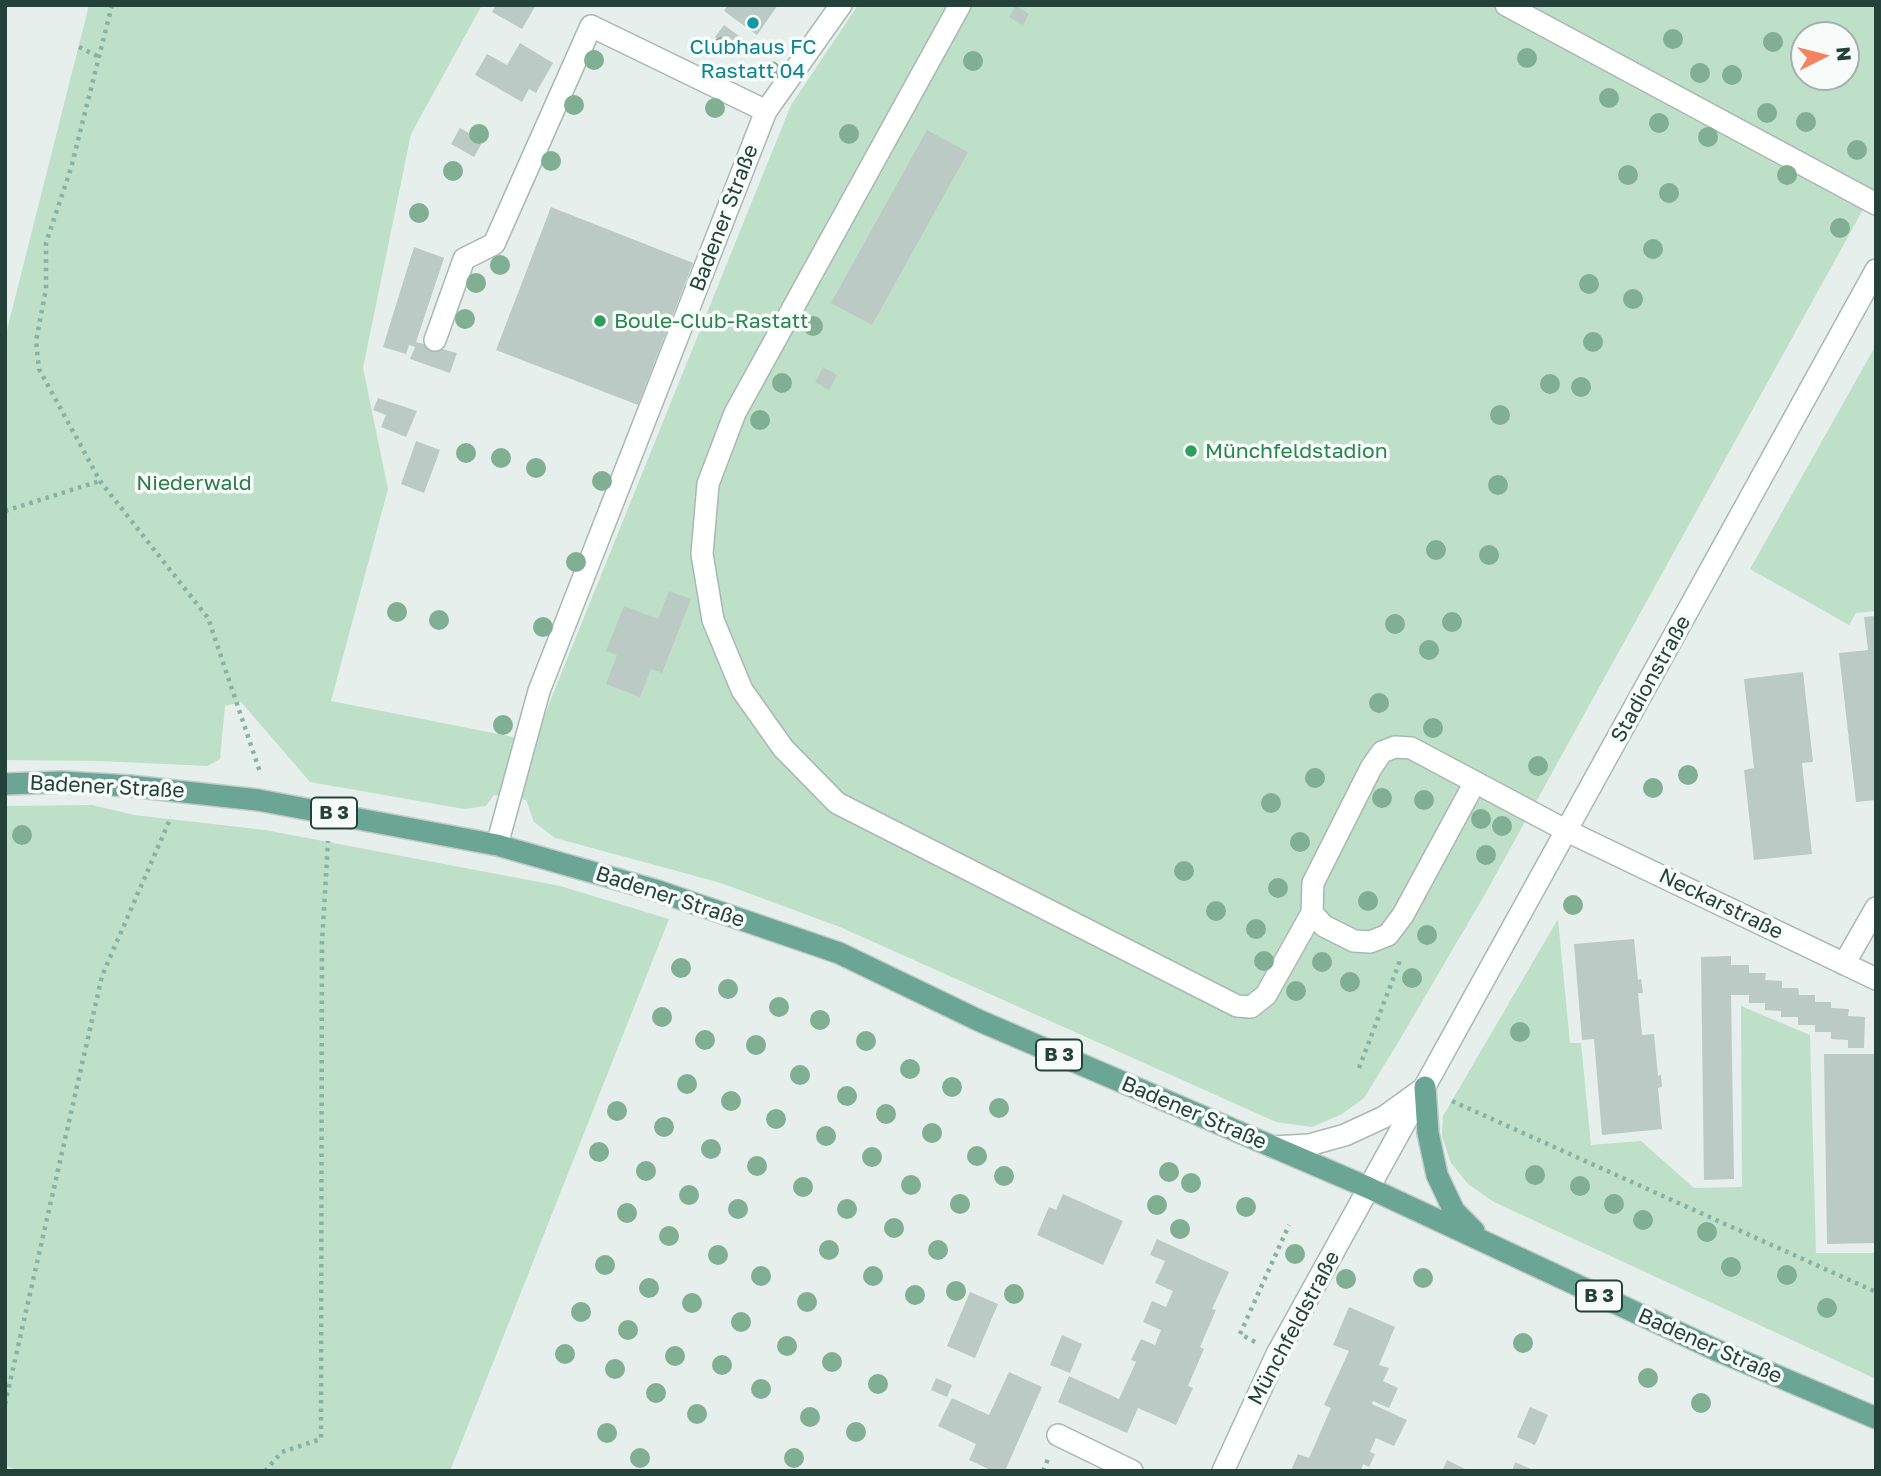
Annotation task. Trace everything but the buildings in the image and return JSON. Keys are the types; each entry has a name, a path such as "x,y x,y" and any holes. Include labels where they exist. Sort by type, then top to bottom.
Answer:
{"main road":[{"name":"Badener Straße","path":"5,784 62,782 182,790 258,800 497,845 655,890 839,953 980,1021 1369,1188 1716,1350 1876,1418"},
{"path":"1425,1087 1428,1133 1437,1175 1454,1210 1486,1243"}],"street":[{"name":"Badener Straße","path":"497,845 539,691 766,111 841,5"},
{"path":"960,5 735,413 708,484 702,554 713,620 742,690 783,748 837,803 1237,1006 1251,1007 1266,995 1312,913 1324,926 1354,941 1370,942 1388,935 1403,915 1475,782"},
{"path":"1506,5 1876,204"},
{"path":"435,340 464,259 494,244 591,26 766,111"},
{"name":"Stadionstraße","path":"1369,1188 1876,270"},
{"name":"Neckarstraße","path":"1312,913 1314,883 1371,768 1382,752 1395,747 1411,748 1567,831 1876,979"},
{"path":"1844,964 1876,908"},
{"name":"Stadionstraße","path":"1273,1147 1309,1145 1345,1135 1384,1117 1425,1087"},
{"name":"Münchfeldstraße","path":"1223,1471 1277,1353 1369,1188"},
{"path":"1058,1436 1132,1471"}],"path":[{"path":"112,5 97,56 71,168 46,243 46,289 36,341 39,369 100,481 208,618 260,768 258,800"},
{"path":"79,47 97,56"},
{"path":"5,511 100,481"},
{"path":"5,1404 102,976 182,790"},
{"path":"265,1471 282,1452 321,1439 322,943 330,813"},
{"path":"1425,1087 1876,1292"},
{"path":"1277,1353 1240,1334 1289,1225"}],"green space":[{"name":"Münchfeldstadion","path":"89,5 482,5 411,134 363,368 388,489 331,701 534,741 791,105 858,5 1876,5 1876,186 1484,896 1396,1046 1364,1098 1342,1114 1312,1127 1276,1122 840,927 721,883 555,838 534,822 526,800 494,795 486,806 464,809 310,782 241,702 225,706 220,759 208,766 5,760 5,338"},
{"path":"1876,345 1876,611 1856,613 1849,625 1750,569"},
{"path":"92,805 134,815 265,830 560,886 669,919 450,1471 21,1471 5,1466 5,806"},
{"path":"1558,919 1570,1043 1581,1043 1591,1145 1641,1141 1694,1188 1742,1187 1741,1006 1810,1035 1816,1253 1876,1253 1876,1379 1494,1202 1468,1184 1451,1163 1442,1136 1443,1116"}],"place":[{"name":"Clubhaus FC Rastatt 04","path":"753,23"},
{"name":"Boule-Club-Rastatt","path":"600,321"},
{"name":"Münchfeldstadion","path":"1191,451"}],"park label":[{"name":"Niederwald","path":"194,483"}]}
